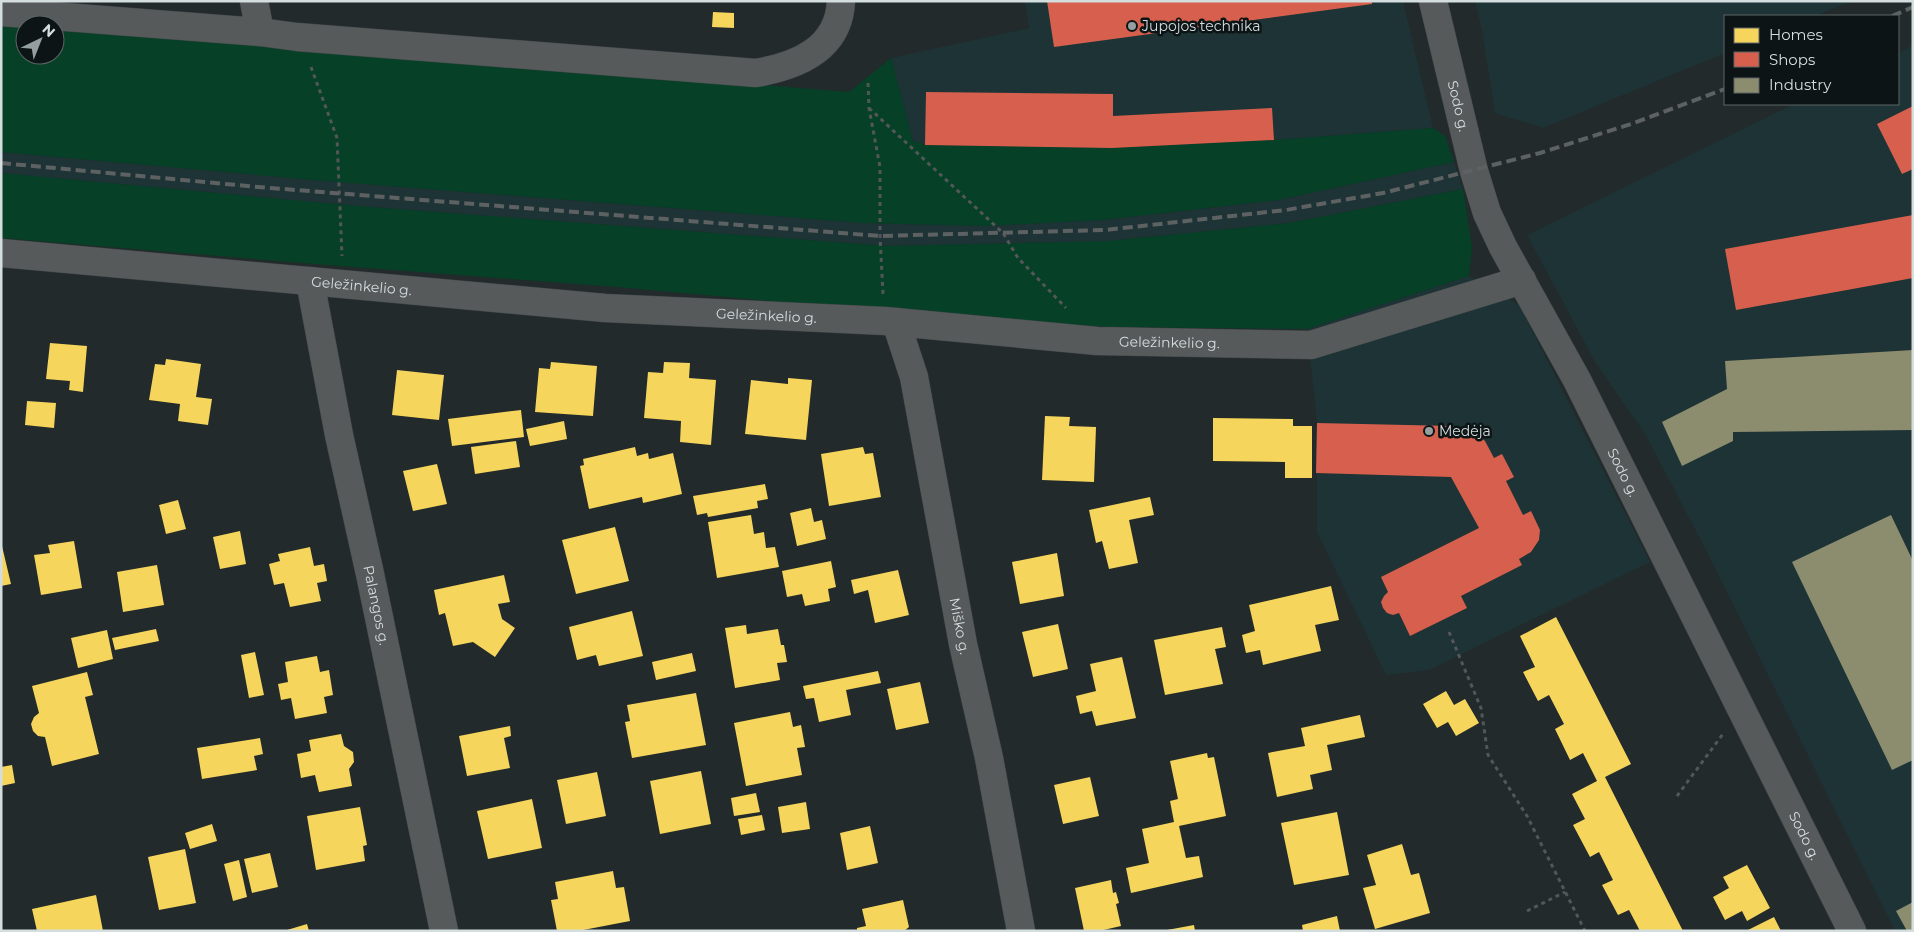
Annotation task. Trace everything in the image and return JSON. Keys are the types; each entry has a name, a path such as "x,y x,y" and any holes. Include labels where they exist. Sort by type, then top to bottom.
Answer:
{"street":[{"path":"254,1 260,32"},
{"path":"1,12 756,73 781,69 800,61 822,45 836,28 841,1"},
{"name":"Sodo g.","path":"1433,1 1474,171 1487,213 1503,247 1577,380 1852,931"},
{"name":"Geležinkelio g.","path":"1,253 605,308 890,321 1097,341 1311,345 1522,280"},
{"name":"Palangos g.","path":"310,281 339,435 370,574 444,931"},
{"name":"Miško g.","path":"890,321 914,377 963,644 989,758 1020,931"}],"path":[{"path":"297,37 311,66 337,138 343,284"},
{"path":"868,83 869,108 880,167 880,236 890,321"},
{"path":"869,108 1003,233 1018,258 1097,341"},
{"path":"1449,632 1481,708 1488,755 1527,816 1585,931"},
{"path":"1677,796 1741,710"},
{"path":"1527,910 1565,892"}],"shaded area":[{"path":"1025,1 1403,1 1433,128 1274,140 1112,148 925,145 913,141 891,58 1029,28"},
{"path":"1475,1 1852,1 1817,15 1724,15 1724,53 1543,128 1495,113 1482,31"},
{"path":"1913,45 1913,931 1895,931 1707,552 1645,434 1595,362 1527,235 1792,105 1899,105 1899,52"},
{"path":"1,152 325,181 863,223 984,226 1103,220 1278,200 1454,162 1463,189 1289,223 1107,241 888,246 358,206 1,173"},
{"path":"1469,276 1519,305 1650,562 1429,670 1386,675 1317,532 1317,423 1307,329"}],"green space":[{"path":"1,23 15,24 15,65 65,65 65,28 849,92 891,58 913,141 925,145 1112,148 1274,140 1433,128 1445,136 1454,162 1278,200 1103,220 984,226 863,223 325,181 1,152"},
{"path":"1,173 358,206 888,246 1107,241 1289,223 1463,189 1472,247 1469,276 1307,329 1108,327 891,312 617,287 1,238"}],"building: Homes":[{"path":"713,12 734,13 734,28 712,27"},
{"path":"50,343 87,346 83,392 69,390 70,381 46,379"},
{"path":"166,359 201,364 196,397 212,399 208,425 178,421 180,404 149,400 155,364 165,365"},
{"path":"551,362 597,366 593,416 535,412 539,368 550,369"},
{"path":"664,362 690,363 689,378 716,380 711,445 680,442 681,421 644,418 648,372 663,373"},
{"path":"397,370 444,375 439,420 392,415"},
{"path":"788,378 812,380 806,440 745,434 751,380 788,384"},
{"path":"27,401 56,403 54,428 25,425"},
{"path":"521,410 524,437 452,446 448,419"},
{"path":"1045,416 1070,417 1069,426 1096,427 1094,482 1042,480"},
{"path":"1213,418 1293,419 1293,426 1312,426 1312,478 1285,478 1285,462 1213,461"},
{"path":"564,421 567,439 530,446 526,429"},
{"path":"516,441 520,467 475,474 471,447"},
{"path":"635,447 637,456 648,453 649,459 673,453 682,494 643,503 642,497 589,509 580,466 584,465 583,459"},
{"path":"863,447 865,454 873,453 881,497 829,506 821,454"},
{"path":"437,464 447,504 413,511 403,471"},
{"path":"765,484 768,499 757,501 758,508 708,517 707,513 697,515 693,496"},
{"path":"1150,497 1154,515 1129,520 1138,563 1109,569 1102,541 1096,543 1089,510"},
{"path":"178,500 186,529 166,534 159,505"},
{"path":"811,508 814,522 822,520 826,539 797,546 790,513"},
{"path":"751,515 754,534 764,532 766,548 775,547 779,567 717,578 708,522"},
{"path":"615,527 629,581 576,594 562,540"},
{"path":"240,531 246,564 220,569 213,537"},
{"path":"74,541 82,588 41,595 34,555 50,553 48,545"},
{"path":"1,542 11,584 1,586"},
{"path":"310,547 314,566 324,564 327,581 317,583 321,601 290,607 284,583 274,585 269,564 280,561 278,554"},
{"path":"1057,553 1064,596 1020,604 1012,562"},
{"path":"831,561 836,587 828,589 830,601 805,606 802,594 787,597 782,571"},
{"path":"157,565 164,605 123,612 117,572"},
{"path":"898,570 909,615 875,623 868,590 854,594 851,580"},
{"path":"504,575 510,602 498,604 502,619 515,628 495,657 473,642 453,646 445,613 439,615 434,590"},
{"path":"1331,586 1339,620 1315,625 1321,651 1263,665 1260,650 1246,653 1242,635 1255,631 1249,605"},
{"path":"632,611 643,656 599,666 596,655 577,660 569,627"},
{"path":"1556,617 1631,764 1605,777 1683,931 1640,931 1629,910 1618,915 1602,885 1613,880 1599,852 1590,857 1573,825 1585,819 1572,794 1597,781 1583,753 1570,760 1555,729 1564,724 1549,695 1538,701 1523,672 1535,667 1520,636"},
{"path":"1058,624 1068,669 1033,677 1022,632"},
{"path":"746,625 747,634 778,629 781,645 784,645 787,662 777,663 780,680 735,688 725,628"},
{"path":"1222,627 1226,647 1215,649 1223,684 1165,695 1154,640"},
{"path":"156,629 159,641 115,650 112,638"},
{"path":"107,630 113,659 78,668 71,638"},
{"path":"255,652 264,695 249,698 241,655"},
{"path":"692,653 696,671 656,680 652,662"},
{"path":"317,656 320,672 329,670 333,695 324,697 327,713 295,719 291,698 281,700 278,684 288,682 285,662"},
{"path":"1122,657 1136,718 1096,726 1092,711 1080,714 1076,696 1096,691 1090,664"},
{"path":"878,671 881,683 846,690 851,715 819,722 814,698 806,699 803,686"},
{"path":"87,672 93,695 85,697 99,754 52,766 45,737 38,736 33,731 31,724 34,717 39,713 32,686"},
{"path":"920,682 929,723 896,730 887,689"},
{"path":"1446,691 1454,705 1465,699 1479,723 1456,736 1448,722 1437,728 1423,704"},
{"path":"696,693 706,745 632,758 625,722 630,721 627,705"},
{"path":"790,712 793,727 801,725 805,747 797,748 802,775 746,786 734,723"},
{"path":"1360,715 1365,737 1327,745 1332,770 1310,775 1313,789 1277,797 1268,753 1305,746 1301,728"},
{"path":"510,726 511,736 504,738 510,768 467,776 459,736"},
{"path":"341,734 344,746 353,752 354,762 349,769 352,786 319,792 315,775 301,778 297,754 311,751 309,740"},
{"path":"260,738 263,754 254,756 257,770 202,779 197,748"},
{"path":"1207,753 1208,758 1214,757 1226,816 1179,826 1186,858 1199,856 1203,877 1131,893 1126,868 1149,863 1142,829 1174,822 1170,801 1178,799 1170,761"},
{"path":"12,765 15,783 1,786 1,767"},
{"path":"701,771 711,824 660,834 650,781"},
{"path":"597,772 606,816 566,824 557,780"},
{"path":"1090,777 1099,816 1063,824 1054,785"},
{"path":"756,793 760,812 734,816 731,798"},
{"path":"532,799 542,848 488,859 477,811"},
{"path":"806,802 810,829 782,833 778,807"},
{"path":"360,807 367,845 363,846 365,861 316,870 307,816"},
{"path":"1337,812 1349,875 1294,885 1281,823"},
{"path":"762,815 765,830 741,835 738,819"},
{"path":"212,824 217,841 190,849 185,833"},
{"path":"870,826 878,863 847,870 840,833"},
{"path":"1402,844 1411,875 1419,873 1430,913 1375,929 1363,888 1376,885 1367,855"},
{"path":"185,849 196,903 159,910 148,857"},
{"path":"270,853 278,887 252,893 244,859"},
{"path":"239,860 247,897 233,901 224,864"},
{"path":"1747,865 1770,908 1747,921 1742,911 1725,920 1713,897 1729,888 1723,877"},
{"path":"613,871 616,888 624,887 630,921 578,931 557,931 551,900 558,899 555,882"},
{"path":"1111,880 1113,893 1116,892 1119,903 1116,904 1121,926 1099,931 1084,931 1075,888"},
{"path":"96,895 103,931 37,931 32,909"},
{"path":"903,900 909,927 904,931 857,931 857,928 866,926 862,909"},
{"path":"1337,916 1340,931 1303,931 1302,925"},
{"path":"1774,917 1781,931 1746,931"},
{"path":"307,924 309,931 287,931 287,930"},
{"path":"1194,925 1195,931 1167,931 1167,930"}],"building: Shops":[{"name":"Jupojos technika","path":"1047,1 1372,1 1372,4 1054,47"},
{"path":"926,92 1113,94 1113,116 1272,108 1274,140 1112,148 925,145"},
{"path":"1913,106 1913,169 1902,174 1877,124"},
{"path":"1913,215 1913,278 1736,310 1725,249"},
{"path":"1317,423 1452,426 1474,431 1485,441 1494,458 1502,454 1514,477 1506,481 1523,515 1531,511 1540,530 1539,540 1531,552 1519,559 1522,565 1461,596 1467,608 1410,636 1399,613 1393,615 1387,613 1383,608 1381,602 1388,592 1381,577 1479,528 1451,477 1316,473"}],"building: Industry":[{"path":"1913,350 1913,430 1733,432 1733,441 1682,466 1662,422 1727,389 1725,361"},
{"path":"1891,515 1913,561 1913,760 1892,770 1792,562"},
{"path":"1913,902 1913,931 1907,931 1896,911"}],"railway":[{"path":"1894,15 1913,7"},
{"path":"1,163 258,187 880,236 1105,230 1286,210 1383,193 1540,153 1631,124 1724,89"}],"place":[{"name":"Jupojos technika","path":"1132,26"},
{"name":"Medėja","path":"1429,431"}]}
